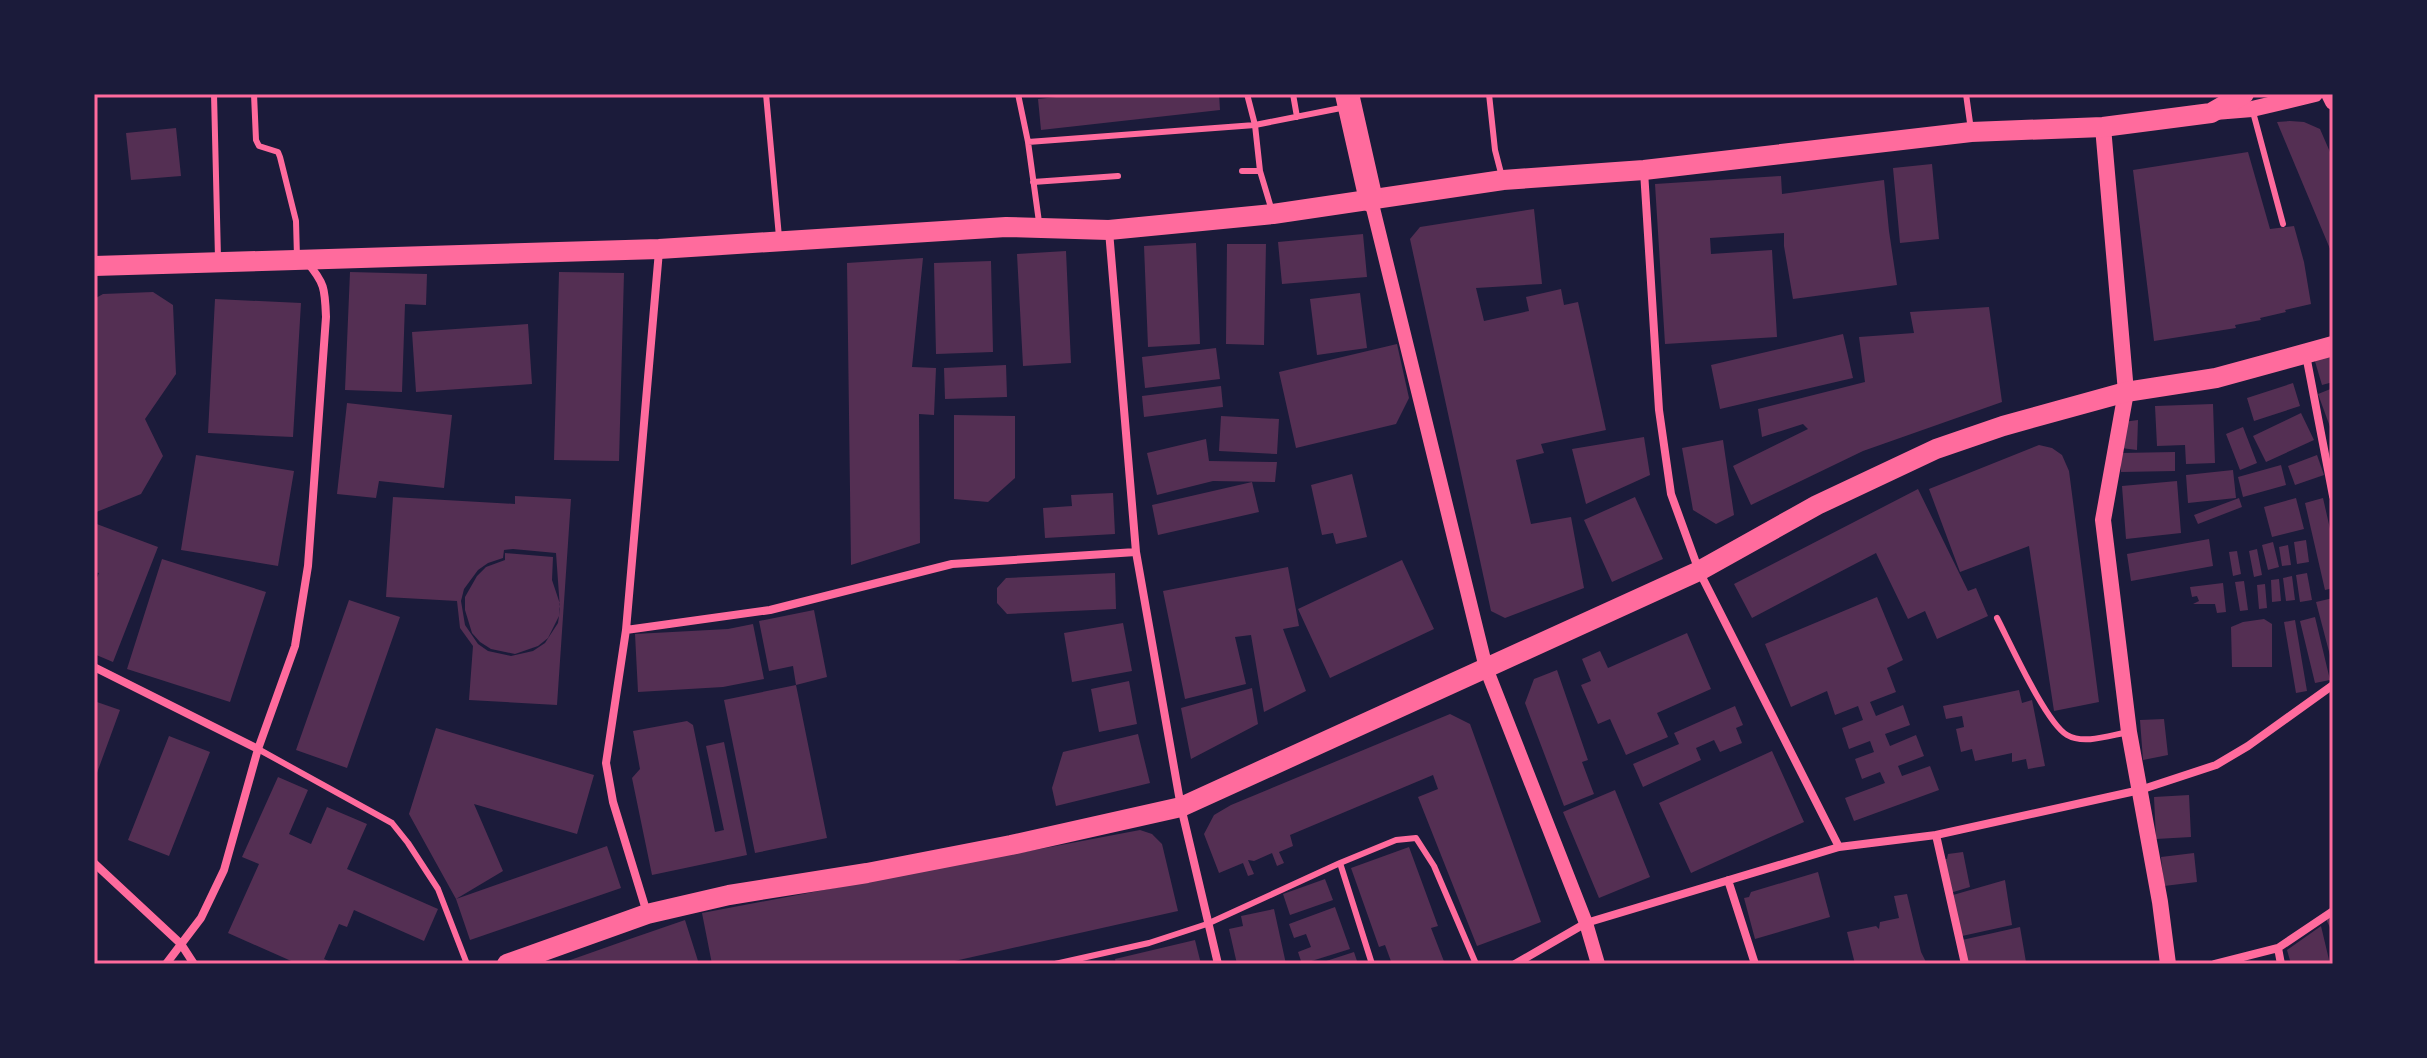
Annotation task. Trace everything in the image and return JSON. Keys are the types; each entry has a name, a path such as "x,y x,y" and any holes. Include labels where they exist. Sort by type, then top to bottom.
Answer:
{"highway":[{"path":"1348,100 1371,200"}],"main road":[{"path":"94,266 659,249 1006,227 1109,230 1273,214 1503,180 1644,170 1971,132 2103,127 2211,113 2248,101 2315,94"},
{"path":"2329,94 2333,102"},
{"path":"2103,127 2126,392 2103,520 2129,732 2168,964"},
{"path":"507,964 647,914 729,895 985,850 1181,807 1699,571 1817,505 1936,449 2003,426 2126,392 2216,378 2333,346"}],"street":[{"path":"1644,170 1659,410 1671,494 1699,571 1839,847"},
{"path":"1371,200 1486,668 1586,923 1598,964"},
{"path":"1109,230 1136,552 1181,807 1218,964"},
{"path":"647,914 613,802 606,763 626,630 659,249"},
{"path":"166,964 201,918 224,870 258,749 295,646 308,566 326,317 321,278 301,259"},
{"path":"2306,354 2333,496"},
{"path":"626,630 770,610 952,564 1136,552"},
{"path":"94,667 258,749"},
{"path":"1515,964 1586,923 1839,847 1936,835 2140,790 2216,765 2333,685"},
{"path":"1936,835 1965,964"},
{"path":"94,863 181,944 194,964"},
{"path":"1728,880 1755,964"},
{"path":"2215,964 2278,948 2333,911"},
{"path":"2278,948 2281,964"}],"lane":[{"path":"214,94 218,261"},
{"path":"254,94 256,140 259,146 278,152 296,221 301,259"},
{"path":"766,94 779,241"},
{"path":"1018,94 1028,142 1039,228"},
{"path":"1247,94 1255,125 1260,171 1273,214"},
{"path":"1293,94 1297,117"},
{"path":"1489,94 1495,150 1503,180"},
{"path":"1966,94 1971,132"},
{"path":"1028,142 1255,125 1297,117 1348,100"},
{"path":"2248,101 2283,224"},
{"path":"1242,171 1260,171"},
{"path":"1033,182 1118,176"},
{"path":"1997,618 2044,707 2067,735 2084,739 2129,732"},
{"path":"258,749 392,823 438,889 467,964"},
{"path":"1055,964 1149,943 1207,924 1340,863 1396,840 1416,838 1434,866 1476,964"},
{"path":"1340,863 1372,964"}],"building":[{"path":"1083,94 1219,94 1220,110 1041,130 1038,99"},
{"path":"2277,122 2304,122 2320,129 2333,159 2333,256"},
{"path":"176,128 181,176 131,180 126,133"},
{"path":"2248,152 2270,229 2294,226 2311,304 2235,325 2236,328 2154,341 2133,170"},
{"path":"1932,164 1939,239 1900,243 1893,168"},
{"path":"1781,176 1782,194 1884,180 1897,285 1793,299 1784,233 1710,238 1711,254 1772,250 1777,337 1665,344 1655,184"},
{"path":"1534,209 1542,284 1476,288 1484,321 1529,311 1526,297 1561,289 1564,305 1578,302 1606,430 1541,444 1544,453 1516,460 1531,524 1571,517 1584,588 1505,618 1491,611 1410,239 1420,227"},
{"path":"1363,234 1367,277 1282,284 1278,242"},
{"path":"1196,243 1200,344 1148,347 1144,246"},
{"path":"1227,244 1266,244 1264,345 1226,344"},
{"path":"1066,251 1071,363 1023,366 1017,254"},
{"path":"923,258 912,367 936,368 934,415 919,414 920,543 851,565 847,263"},
{"path":"991,261 993,352 936,354 934,263"},
{"path":"350,272 427,274 426,305 405,304 402,392 345,390"},
{"path":"559,272 624,273 619,461 554,460"},
{"path":"153,292 173,305 176,374 145,419 163,456 141,494 94,513 94,299 103,294"},
{"path":"1360,293 1367,348 1317,355 1310,299"},
{"path":"215,299 301,303 293,437 208,433"},
{"path":"1989,307 2002,402 1863,451 1751,505 1733,466 1808,429 1803,424 1762,437 1758,409 1865,382 1859,337 1914,333 1910,312"},
{"path":"528,324 532,384 416,392 412,332"},
{"path":"1843,334 1853,378 1720,409 1711,365"},
{"path":"1397,344 1409,398 1396,424 1296,448 1279,372"},
{"path":"1216,348 1220,379 1145,388 1142,357"},
{"path":"2333,352 2333,382 2322,385 2314,358"},
{"path":"1006,365 1007,397 945,399 944,368"},
{"path":"2293,383 2300,406 2254,421 2247,398"},
{"path":"1221,386 1223,407 1144,417 1142,396"},
{"path":"2333,388 2333,435 2318,394"},
{"path":"347,403 452,415 444,488 379,481 376,498 337,494"},
{"path":"2213,404 2215,463 2186,464 2185,445 2157,446 2155,406"},
{"path":"2301,413 2314,440 2266,462 2253,436"},
{"path":"954,415 1015,416 1015,478 988,502 954,499"},
{"path":"1221,416 1279,419 1277,454 1219,451"},
{"path":"2138,420 2137,450 2121,448 2123,422"},
{"path":"2243,427 2257,463 2240,470 2226,434"},
{"path":"1644,437 1650,475 1586,504 1572,449"},
{"path":"1206,439 1209,461 1277,462 1275,482 1213,481 1157,495 1147,453"},
{"path":"1723,440 1734,515 1716,524 1693,510 1682,448"},
{"path":"2039,445 2052,448 2062,455 2069,471 2099,702 2054,711 2029,546 1960,572 1929,489"},
{"path":"2175,452 2175,471 2121,472 2121,453"},
{"path":"196,455 294,471 278,566 181,550"},
{"path":"2317,455 2324,475 2295,485 2288,466"},
{"path":"2281,465 2286,485 2243,497 2238,477"},
{"path":"2233,470 2236,498 2188,503 2186,475"},
{"path":"1352,474 1367,537 1336,544 1333,533 1322,535 1311,485"},
{"path":"2177,481 2181,533 2126,539 2122,486"},
{"path":"1252,482 1259,512 1158,535 1152,505"},
{"path":"1918,489 1968,591 1976,588 1988,616 1937,639 1925,611 1908,619 1876,553 1752,618 1734,584"},
{"path":"1113,493 1115,534 1045,538 1043,508 1072,506 1071,495"},
{"path":"515,496 571,499 557,705 469,700 473,646 460,628 457,601 386,597 393,497 515,504","holes":["504,550 556,553 560,609 558,623 545,643 533,651 511,656 488,651 478,644 465,625 461,601 464,589 478,570 503,558"]},
{"path":"1635,497 1663,559 1612,582 1584,520"},
{"path":"2239,498 2242,507 2198,524 2194,515"},
{"path":"2296,498 2304,529 2272,537 2264,507"},
{"path":"2323,498 2333,542 2333,588 2325,590 2305,503"},
{"path":"94,523 158,547 113,662 94,654 94,585 99,573 94,572"},
{"path":"2209,539 2213,566 2131,581 2127,554"},
{"path":"2306,540 2309,562 2297,564 2294,542"},
{"path":"2273,542 2279,567 2268,570 2262,545"},
{"path":"2288,545 2291,565 2282,566 2279,547"},
{"path":"2257,549 2262,575 2254,577 2249,551"},
{"path":"2237,551 2241,574 2233,576 2229,552"},
{"path":"505,553 553,557 552,580 560,604 559,616 548,638 538,646 515,654 491,649 480,642 472,633 465,610 465,597 477,576 486,567 505,560"},
{"path":"162,559 266,592 230,702 127,669"},
{"path":"1402,560 1434,629 1330,678 1298,609"},
{"path":"1288,567 1299,626 1283,629 1306,691 1264,712 1251,635 1235,637 1246,684 1185,699 1163,591"},
{"path":"1115,573 1116,609 1007,614 997,603 997,588 1006,578"},
{"path":"2307,573 2312,600 2300,602 2296,575"},
{"path":"2292,576 2295,600 2286,601 2283,578"},
{"path":"2279,579 2281,601 2272,602 2271,580"},
{"path":"2244,581 2248,610 2240,611 2235,582"},
{"path":"2223,583 2226,612 2217,613 2215,604 2193,604 2199,601 2197,596 2192,597 2190,587"},
{"path":"2265,584 2267,608 2259,609 2257,585"},
{"path":"1877,597 1903,660 1887,668 1896,692 1870,702 1876,716 1903,705 1910,725 1885,734 1890,746 1916,735 1924,756 1898,766 1902,776 1930,766 1939,790 1854,821 1845,798 1885,783 1880,772 1862,779 1855,759 1874,752 1870,741 1849,749 1842,728 1863,720 1858,706 1835,715 1827,691 1791,707 1765,644"},
{"path":"2333,598 2333,663 2332,663 2316,602"},
{"path":"349,600 400,617 347,768 296,750"},
{"path":"814,610 827,677 796,685 793,666 769,671 759,621"},
{"path":"2315,617 2330,680 2315,683 2300,621"},
{"path":"2264,619 2272,624 2272,667 2232,667 2231,627"},
{"path":"2295,620 2307,691 2296,693 2284,622"},
{"path":"1123,623 1132,671 1072,682 1064,633"},
{"path":"753,624 764,679 723,687 638,692 635,634 728,629"},
{"path":"1687,633 1711,689 1657,713 1668,737 1626,755 1610,719 1598,724 1581,685 1591,681 1582,659 1600,651 1608,668"},
{"path":"1557,670 1588,760 1582,762 1594,794 1564,806 1525,703 1534,679"},
{"path":"1129,681 1137,724 1099,732 1091,689"},
{"path":"796,685 827,838 755,853 724,700"},
{"path":"1252,688 1258,724 1191,759 1181,708"},
{"path":"2019,690 2022,703 2032,700 2045,766 2028,769 2026,759 2012,762 2012,753 1975,761 1972,749 1961,752 1956,729 1964,727 1962,716 1946,719 1943,706"},
{"path":"94,701 120,710 94,781"},
{"path":"1735,706 1743,725 1736,728 1742,743 1720,752 1714,740 1696,748 1701,760 1643,787 1633,764 1679,744 1674,733"},
{"path":"1450,714 1470,724 1541,922 1477,946 1418,797 1438,789 1433,775 1290,835 1293,846 1279,852 1284,863 1277,866 1272,853 1254,861 1248,860 1254,874 1248,876 1243,863 1219,873 1204,834 1214,815 1231,805"},
{"path":"2164,719 2168,755 2143,760 2140,720"},
{"path":"687,721 693,725 715,832 724,830 706,746 724,742 747,855 652,875 632,778 640,769 633,731"},
{"path":"436,728 594,775 577,834 474,804 503,871 456,899 409,814"},
{"path":"1138,734 1150,783 1056,806 1052,788 1063,752"},
{"path":"169,736 210,752 169,856 128,840"},
{"path":"1772,751 1804,822 1691,873 1659,803"},
{"path":"278,777 308,790 289,834 311,844 327,807 367,824 347,869 438,909 424,941 354,910 347,927 339,924 324,959 336,964 298,964 228,933 259,864 242,857"},
{"path":"1615,790 1650,877 1599,898 1563,812"},
{"path":"2189,795 2191,837 2156,839 2154,797"},
{"path":"1140,830 1152,834 1162,844 1178,911 941,964 712,964 702,913"},
{"path":"607,846 621,888 470,940 456,899"},
{"path":"1409,847 1438,926 1431,928 1445,964 1392,964 1385,945 1379,947 1351,868"},
{"path":"1963,852 1970,887 1950,893 1945,859 1948,854"},
{"path":"2194,853 2197,882 2164,886 2161,857"},
{"path":"1818,872 1830,917 1755,939 1744,898 1749,897 1751,892"},
{"path":"1325,879 1333,900 1290,915 1283,894"},
{"path":"2005,880 2012,925 1962,936 1953,895"},
{"path":"1907,894 1921,952 1927,964 1855,964 1847,932 1876,926 1879,929 1880,922 1899,918 1894,896"},
{"path":"1335,907 1350,949 1302,964 1298,952 1311,947 1306,934 1294,938 1289,924"},
{"path":"1274,909 1286,964 1237,964 1229,929 1243,926 1241,916"},
{"path":"2333,915 2333,934 2326,919"},
{"path":"685,920 699,964 559,964 627,940"},
{"path":"2321,926 2330,964 2291,964 2287,950"},
{"path":"2020,927 2026,962 1966,964 1962,940"},
{"path":"1195,940 1201,964 1116,964 1115,959"},
{"path":"1354,952 1358,964 1320,964 1320,963"}]}
